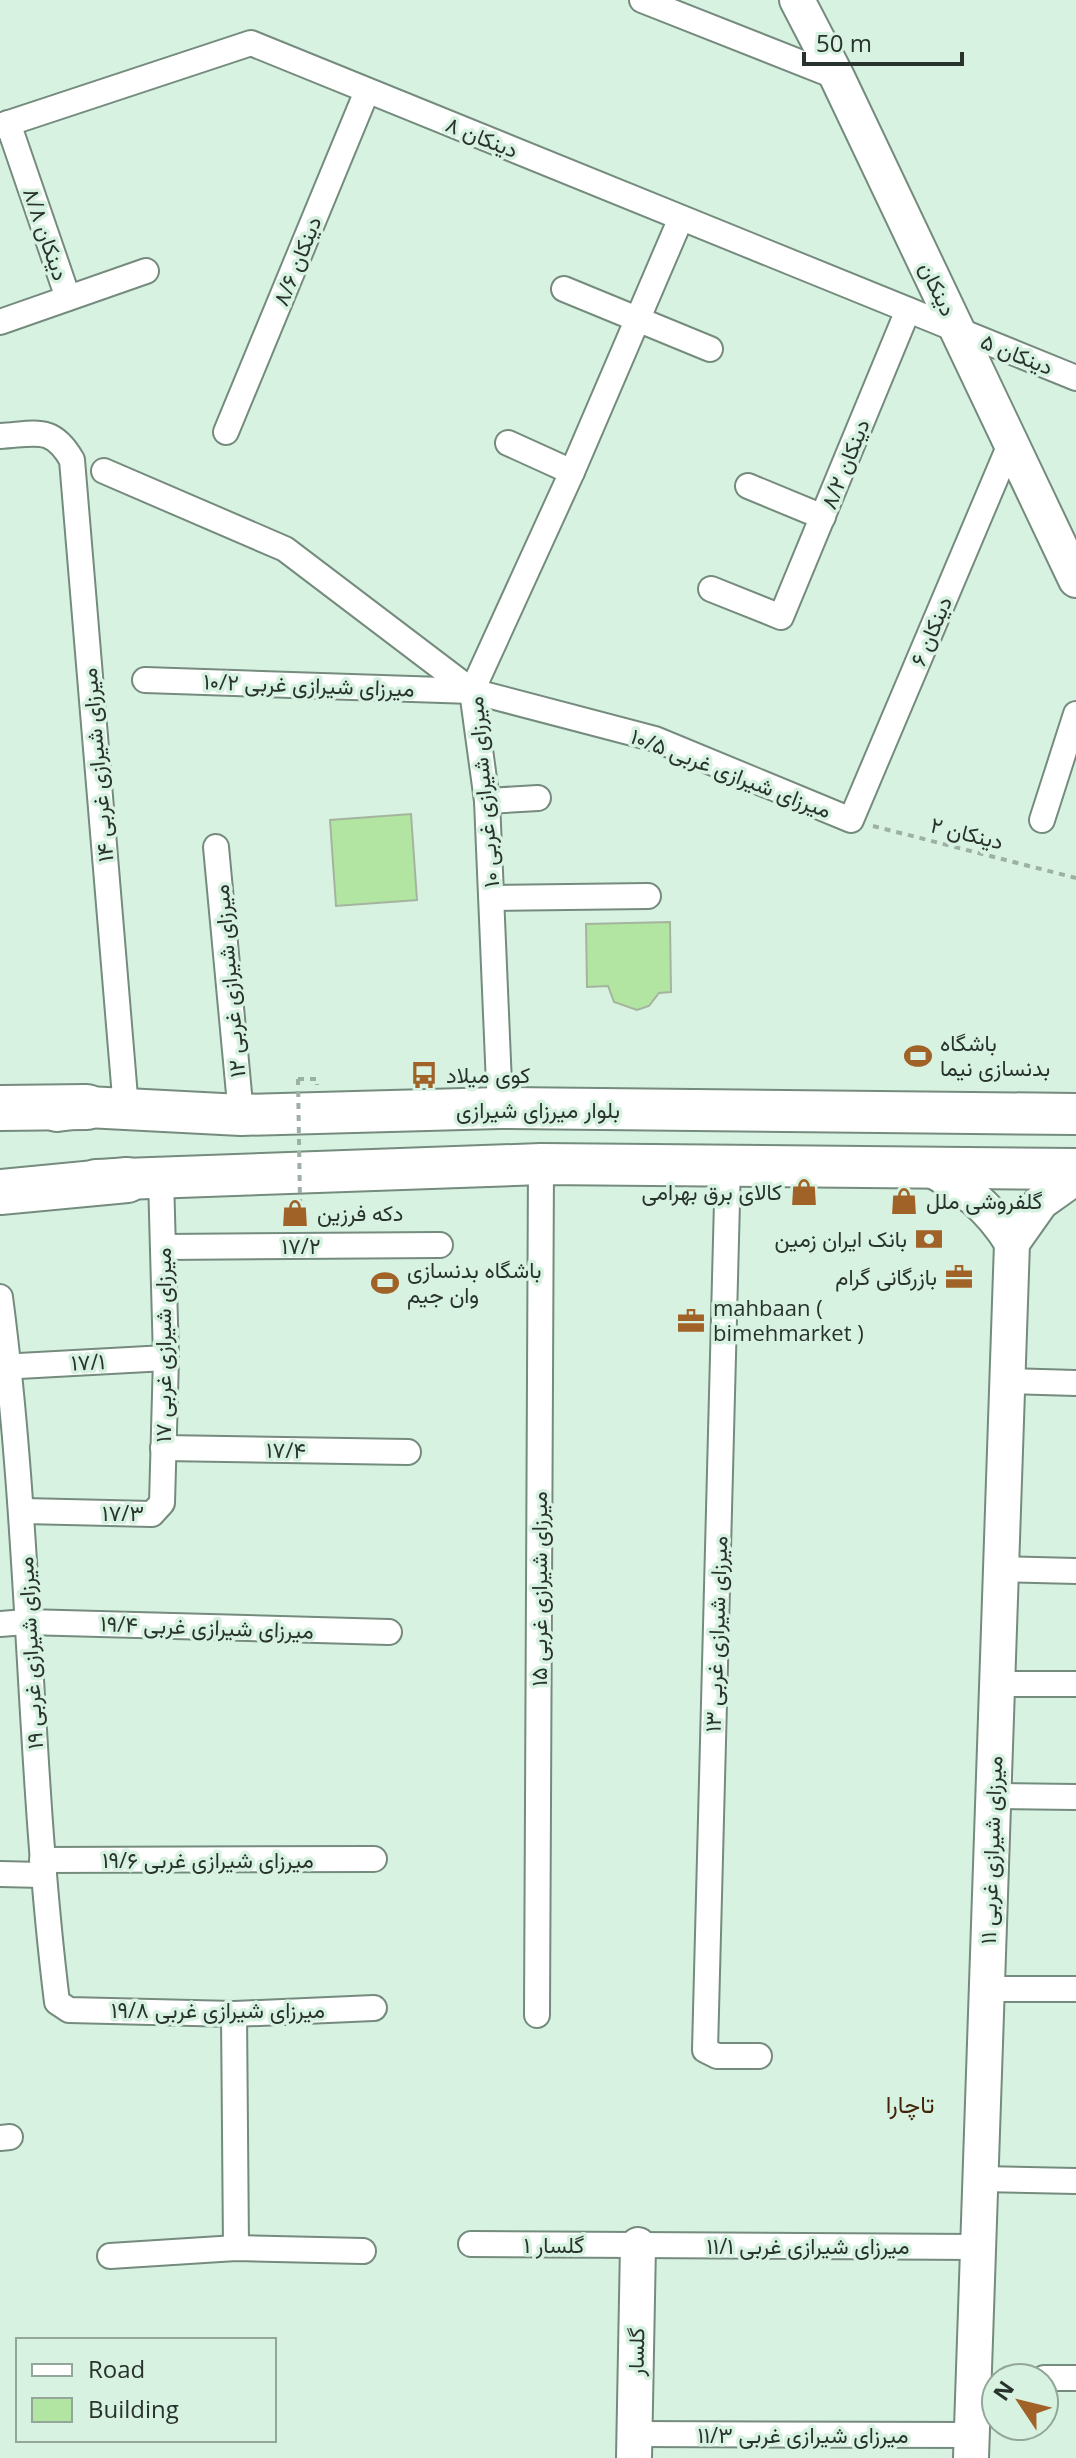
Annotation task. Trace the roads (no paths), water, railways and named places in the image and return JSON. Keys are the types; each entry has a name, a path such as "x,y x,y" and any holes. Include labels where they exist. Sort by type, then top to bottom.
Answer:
{"highway":[{"path":"0,1108 107,1108"},
{"path":"0,1192 144,1179"}],"main road":[{"name":"بلوار میرزای شیرازی","path":"0,1118 107,1108 241,1115 500,1108 1076,1114"},
{"path":"0,1180 144,1179 541,1164 728,1163 1076,1169"}],"street":[{"path":"642,0 837,77"},
{"name":"دینکان","path":"797,0 837,77 1076,580"},
{"name":"۸ دینکان","path":"4,125 251,43 958,330"},
{"name":"۸/۶ دینکان","path":"226,432 367,91"},
{"name":"۸/۸ دینکان","path":"4,125 68,298"},
{"name":"۱۰ میرزای شیرازی غربی","path":"500,1108 487,801 472,691 572,472 681,218"},
{"path":"0,322 146,271"},
{"path":"564,289 710,349"},
{"name":"دینکان ۸/۲","path":"711,589 781,617 908,310"},
{"name":"۵ دینکان","path":"958,330 1076,378"},
{"name":"۱۴ میرزای شیرازی غربی","path":"0,436 45,433 62,442 72,460 107,1108"},
{"name":"دینکان ۶","path":"851,820 1011,442"},
{"path":"508,443 572,472"},
{"path":"104,471 285,549 472,691"},
{"path":"748,486 823,517"},
{"name":"۱۰/۲ میرزای شیرازی غربی","path":"145,680 472,691"},
{"name":"۱۰/۵ میرزای شیرازی غربی","path":"472,691 655,739 851,820"},
{"path":"1042,820 1076,714"},
{"path":"487,801 538,798"},
{"name":"۱۲ میرزای شیرازی غربی","path":"216,847 241,1115"},
{"path":"492,898 648,896"},
{"name":"۱۳ میرزای شیرازی غربی","path":"728,1163 705,2050 717,2056 759,2056"},
{"name":"۱۵ میرزای شیرازی غربی","path":"537,2015 541,1164"},
{"path":"926,1167 981,1203 996,1217 1012,1243 1041,1202 1076,1177"},
{"name":"۱۷ میرزای شیرازی غربی","path":"144,1179 163,1247 166,1358 162,1503 158,1511"},
{"name":"میرزای شیرازی غربی ۱۱","path":"984,2362 978,2247 1012,1243"},
{"name":"۱۷/۲","path":"163,1247 440,1245"},
{"name":"۱۹ میرزای شیرازی غربی","path":"0,1297 5,1367 24,1511 26,1622 42,1868 57,2002 62,2006"},
{"name":"۱۷/۱","path":"5,1367 166,1358"},
{"path":"1007,1381 1076,1383"},
{"name":"۱۷/۴","path":"163,1448 408,1452"},
{"name":"۱۷/۳","path":"24,1511 152,1514 158,1511"},
{"path":"1001,1569 1076,1571"},
{"name":"۱۹/۴ میرزای شیرازی غربی","path":"0,1624 26,1622 389,1632"},
{"path":"997,1684 1076,1684"},
{"path":"993,1796 1076,1797"},
{"name":"۱۹/۶ میرزای شیرازی غربی","path":"0,1874 42,1868 374,1859"},
{"path":"987,1989 1076,1989"},
{"name":"۱۹/۸ میرزای شیرازی غربی","path":"62,2006 69,2010 234,2014 374,2008"},
{"path":"234,2014 236,2248"},
{"path":"980,2179 1076,2181"},
{"name":"گلسار ۱","path":"471,2244 638,2245"},
{"name":"میرزای شیرازی غربی ۱۱/۱","path":"638,2245 978,2247"},
{"name":"گلسار","path":"634,2446 638,2245"},
{"path":"110,2256 236,2248 363,2251"},
{"name":"میرزای شیرازی غربی ۱۱","path":"971,2446 980,2402"},
{"name":"میرزای شیرازی غربی ۱۱/۳","path":"634,2446 971,2446"}],"place":[{"name":"باشگاه بدنسازی نیما","path":"918,1056"},
{"name":"کوی میلاد","path":"424,1075"},
{"name":"کالای برق بهرامی","path":"804,1192"},
{"name":"گلفروشی ملل","path":"904,1201"},
{"name":"دکه فرزین","path":"295,1213"},
{"name":"بانک ایران زمین","path":"929,1239"},
{"name":"بازرگانی گرام","path":"959,1277"},
{"name":"باشگاه بدنسازی وان جیم","path":"385,1283"},
{"name":"mahbaan ( bimehmarket )","path":"691,1321"}],"district":[{"name":"تاچارا","path":"910,2105"}]}
